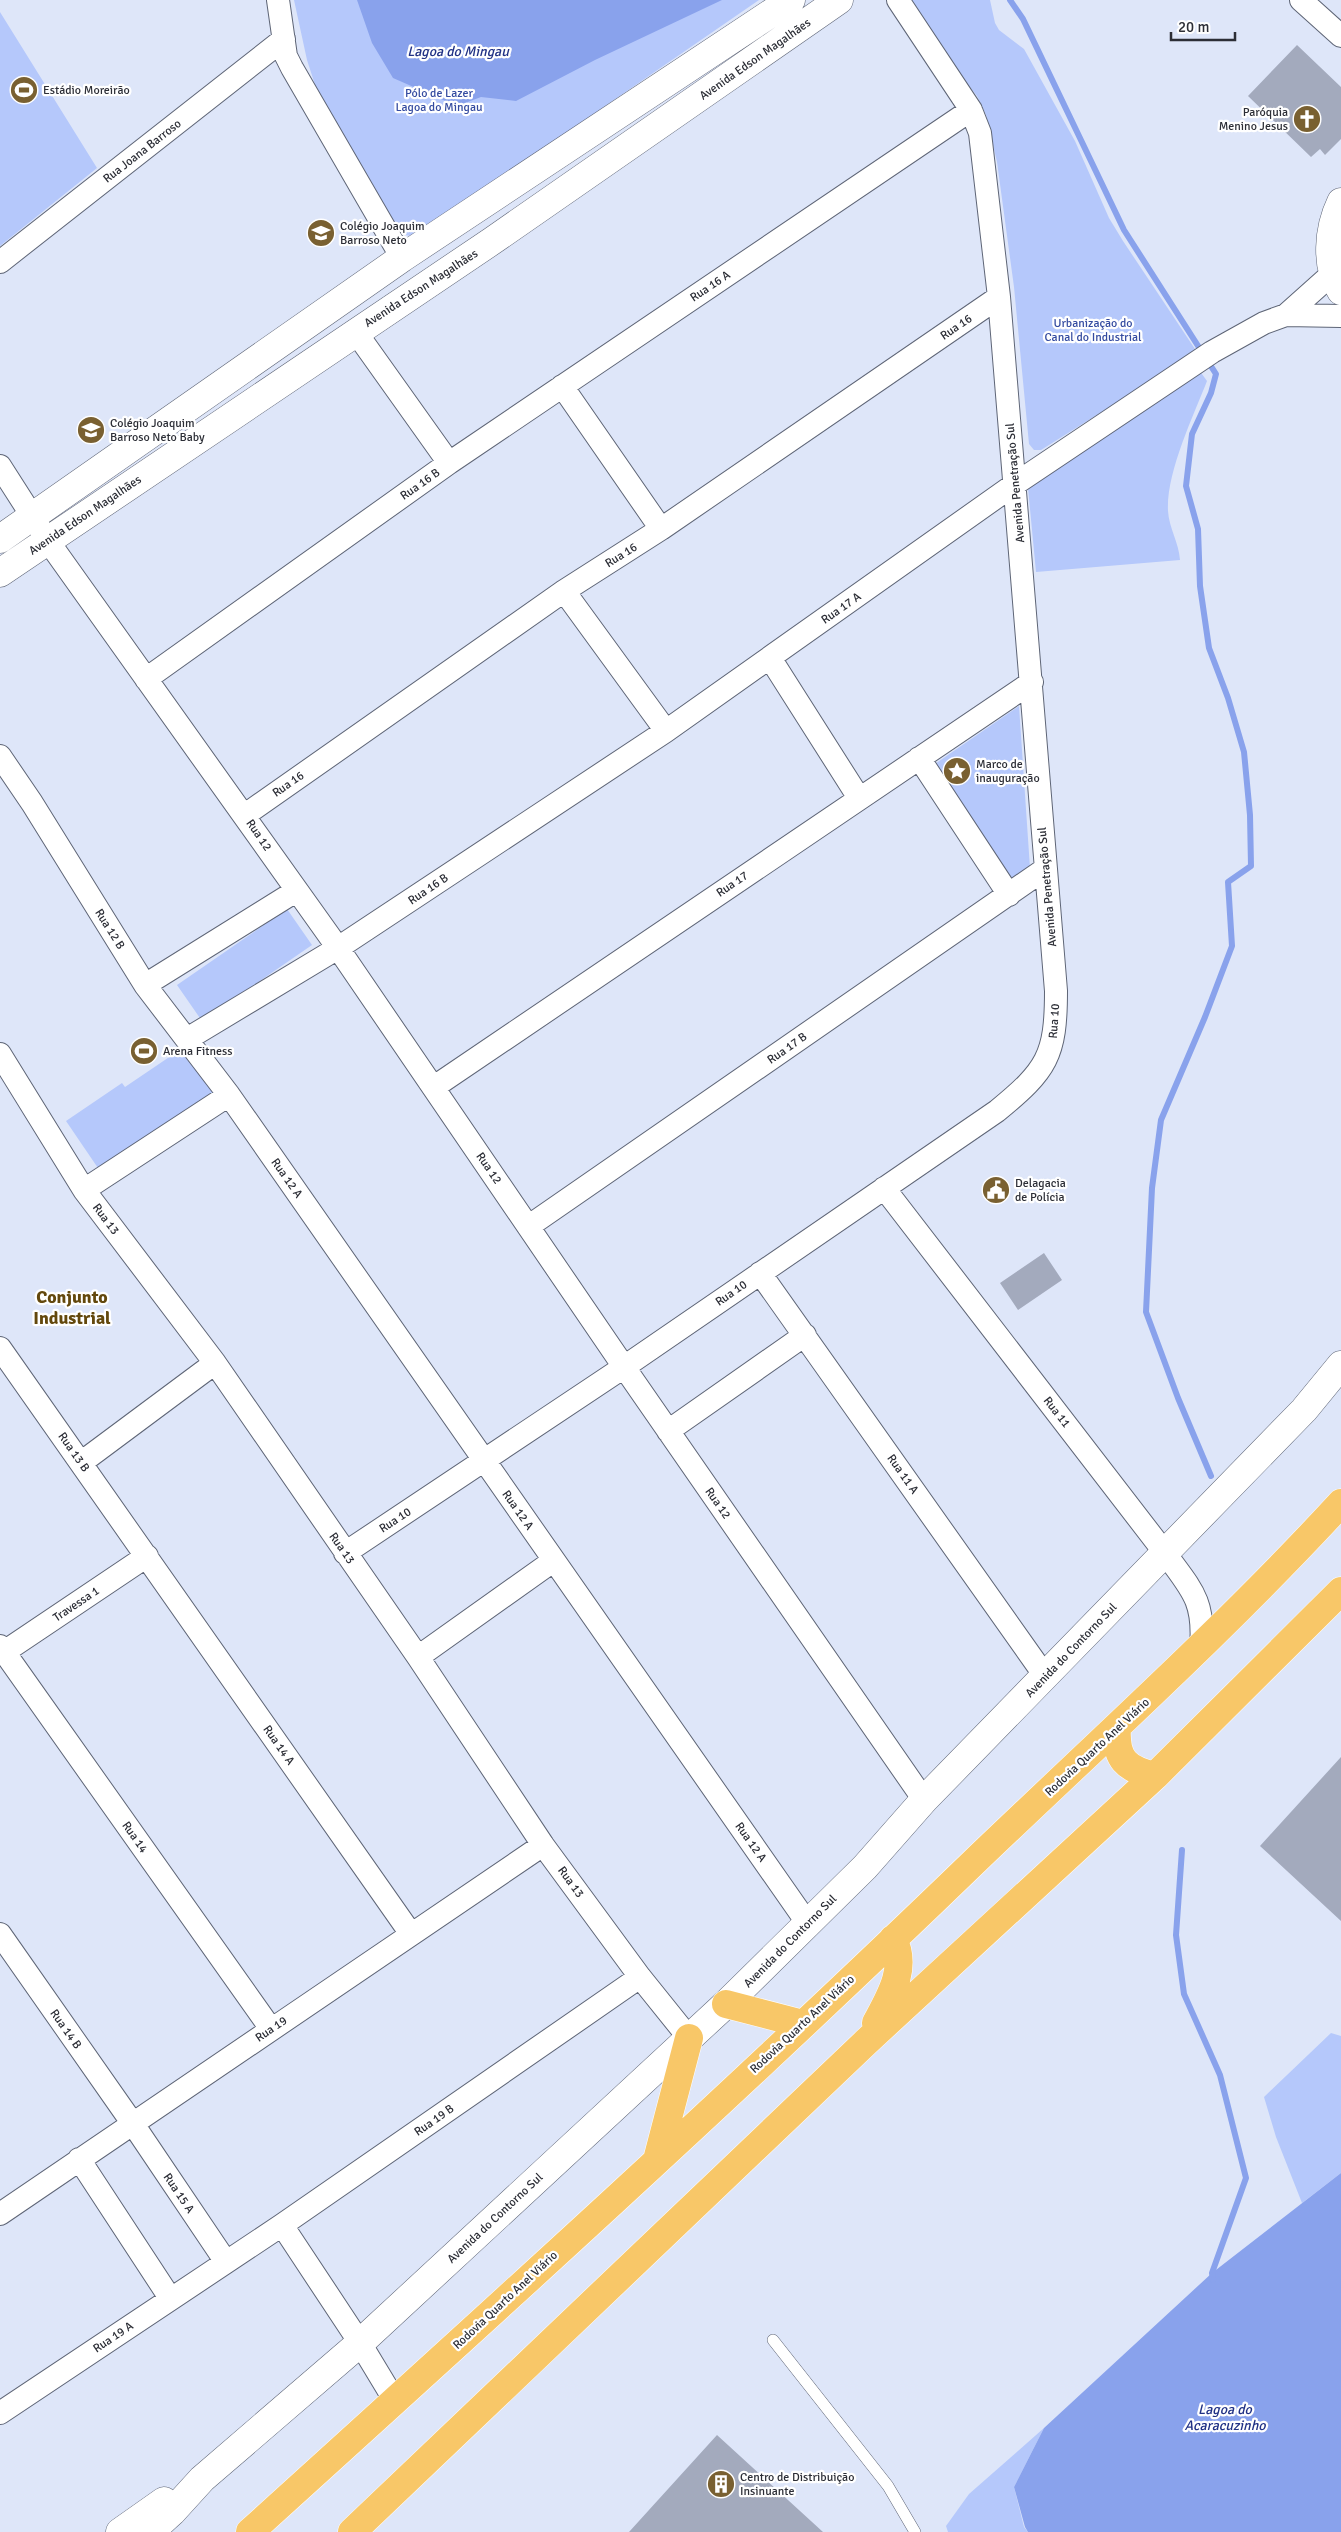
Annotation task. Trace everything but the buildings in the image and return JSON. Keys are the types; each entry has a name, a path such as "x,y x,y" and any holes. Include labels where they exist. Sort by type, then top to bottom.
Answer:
{"highway":[{"name":"Rodovia Quarto Anel Viário","path":"250,2532 657,2160 1117,1728 1276,1574 1341,1503"},
{"path":"352,2532 866,2042 1155,1776 1341,1591"},
{"path":"1117,1728 1116,1746 1125,1763 1139,1772 1155,1776"},
{"path":"866,2042 892,1994 897,1978 898,1947 893,1939"},
{"path":"726,2004 803,2024"},
{"path":"657,2160 689,2038"}],"street":[{"path":"278,0 286,56 402,258"},
{"path":"0,539 402,258 791,0"},
{"name":"Avenida Edson Magalhães","path":"0,573 355,331 492,241 839,0"},
{"name":"Avenida Penetração Sul","path":"898,0 970,110 980,133 999,297 1056,991"},
{"path":"1301,0 1341,36"},
{"name":"Rua Joana Barroso","path":"0,262 284,40"},
{"name":"Rua 16 A","path":"449,463 970,110"},
{"path":"1286,315 1337,282 1332,237 1341,202"},
{"path":"477,208 492,241"},
{"name":"Rua 16","path":"245,815 564,591 661,529 999,297"},
{"path":"1286,315 1341,316"},
{"name":"Rua 17 A","path":"666,731 1015,484 1212,352 1264,323 1286,315"},
{"path":"355,331 449,463"},
{"path":"562,386 661,529"},
{"name":"Rua 16 B","path":"146,678 449,463"},
{"name":"Rua 12","path":"0,466 48,541 338,948 668,1431 924,1800"},
{"path":"564,591 666,731"},
{"path":"770,658 859,798"},
{"name":"Rua 17","path":"434,1087 1032,682"},
{"name":"Rua 16 B","path":"187,1039 338,948 666,731"},
{"name":"Rua 12 B","path":"0,756 32,803 145,985 229,1095"},
{"path":"919,758 1009,895"},
{"name":"Rua 17 B","path":"529,1226 1045,869"},
{"path":"145,985 296,890"},
{"name":"Rua 10","path":"345,1553 484,1462 997,1111 1026,1087 1041,1070 1049,1055 1054,1038 1056,991"},
{"name":"Rua 13","path":"0,1054 84,1190 215,1364 418,1657 543,1844 640,1977 689,2038"},
{"path":"84,1190 229,1095"},
{"name":"Rua 12 A","path":"229,1095 808,1924"},
{"name":"Rua 11","path":"884,1188 1165,1552 1198,1599 1203,1623 1201,1647"},
{"name":"Rua 11 A","path":"760,1273 1045,1676"},
{"path":"668,1431 805,1335"},
{"name":"Rua 13 B","path":"0,1348 147,1556"},
{"path":"82,1462 215,1364"},
{"name":"Avenida do Contorno Sul","path":"150,2532 172,2512 202,2479 360,2342 726,2004 808,1924 865,1867 924,1800 1304,1410 1341,1365"},
{"name":"Travessa 1","path":"2,1649 147,1556"},
{"name":"Rua 14 A","path":"147,1556 411,1934"},
{"path":"418,1657 554,1560"},
{"name":"Rua 14","path":"2,1649 271,2029"},
{"name":"Rua 19","path":"0,2214 543,1844"},
{"name":"Rua 14 B","path":"0,1934 133,2124"},
{"name":"Rua 19 B","path":"226,2262 640,1977"},
{"name":"Rua 15 A","path":"133,2124 226,2262"},
{"path":"79,2159 170,2298"},
{"path":"282,2225 360,2342 395,2401"},
{"name":"Rua 19 A","path":"0,2413 226,2262"},
{"name":"Avenida do Contorno Sul","path":"120,2532 181,2490 202,2479"}],"lane":[{"path":"773,2340 888,2486 915,2532"}],"green space":[{"name":"Pólo de Lazer Lagoa do Mingau","path":"294,0 759,0 415,237 401,234 318,94 307,60"},
{"name":"Urbanização do Canal do Industrial","path":"909,0 990,0 995,23 999,30 1024,49 1075,141 1109,218 1197,352 1041,450 1034,450 1029,444 1014,287 997,162 986,115 977,96 951,64"},
{"name":"Estádio Moreirão","path":"0,12 97,168 0,246"},
{"path":"1199,370 1207,381 1181,445 1171,480 1169,496 1169,517 1180,560 1036,572 1028,488"},
{"path":"1019,706 1030,868 1010,879 932,766"},
{"path":"287,909 312,945 202,1021 177,985"},
{"path":"187,1045 217,1091 100,1171 66,1121 122,1083 125,1087"},
{"path":"1331,2033 1341,2036 1341,2173 1302,2203 1276,2137 1264,2097"},
{"path":"1044,2428 1014,2487 1024,2527 1028,2532 948,2532 946,2526 969,2494"}],"water":[{"name":"Lagoa do Mingau","path":"357,0 722,0 595,60 516,101 481,97 457,106 393,78 372,43"},
{"name":"Lagoa do Acaracuzinho","path":"1341,2173 1341,2532 1028,2532 1014,2487 1044,2428 1212,2273"}],"waterway":[{"path":"1010,0 1023,19 1124,230 1216,374 1211,393 1192,434 1186,486 1198,529 1200,586 1209,648 1228,698 1244,752 1250,815 1251,866 1228,882 1232,946 1205,1017 1161,1120 1152,1188 1146,1312 1178,1398 1211,1476"},
{"path":"1182,1850 1176,1935 1184,1994 1220,2075 1246,2178 1212,2273 1213,2280"}],"place":[{"name":"Estádio Moreirão","path":"24,90"},
{"name":"Paróquia Menino Jesus","path":"1307,119"},
{"name":"Colégio Joaquim Barroso Neto","path":"321,233"},
{"name":"Colégio Joaquim Barroso Neto Baby","path":"91,430"},
{"name":"Marco de inauguração","path":"957,771"},
{"name":"Arena Fitness","path":"144,1051"},
{"name":"Delagacia de Polícia","path":"996,1190"},
{"name":"Centro de Distribuição Insinuante","path":"721,2484"}],"district":[{"name":"Conjunto Industrial","path":"72,1307"}]}
